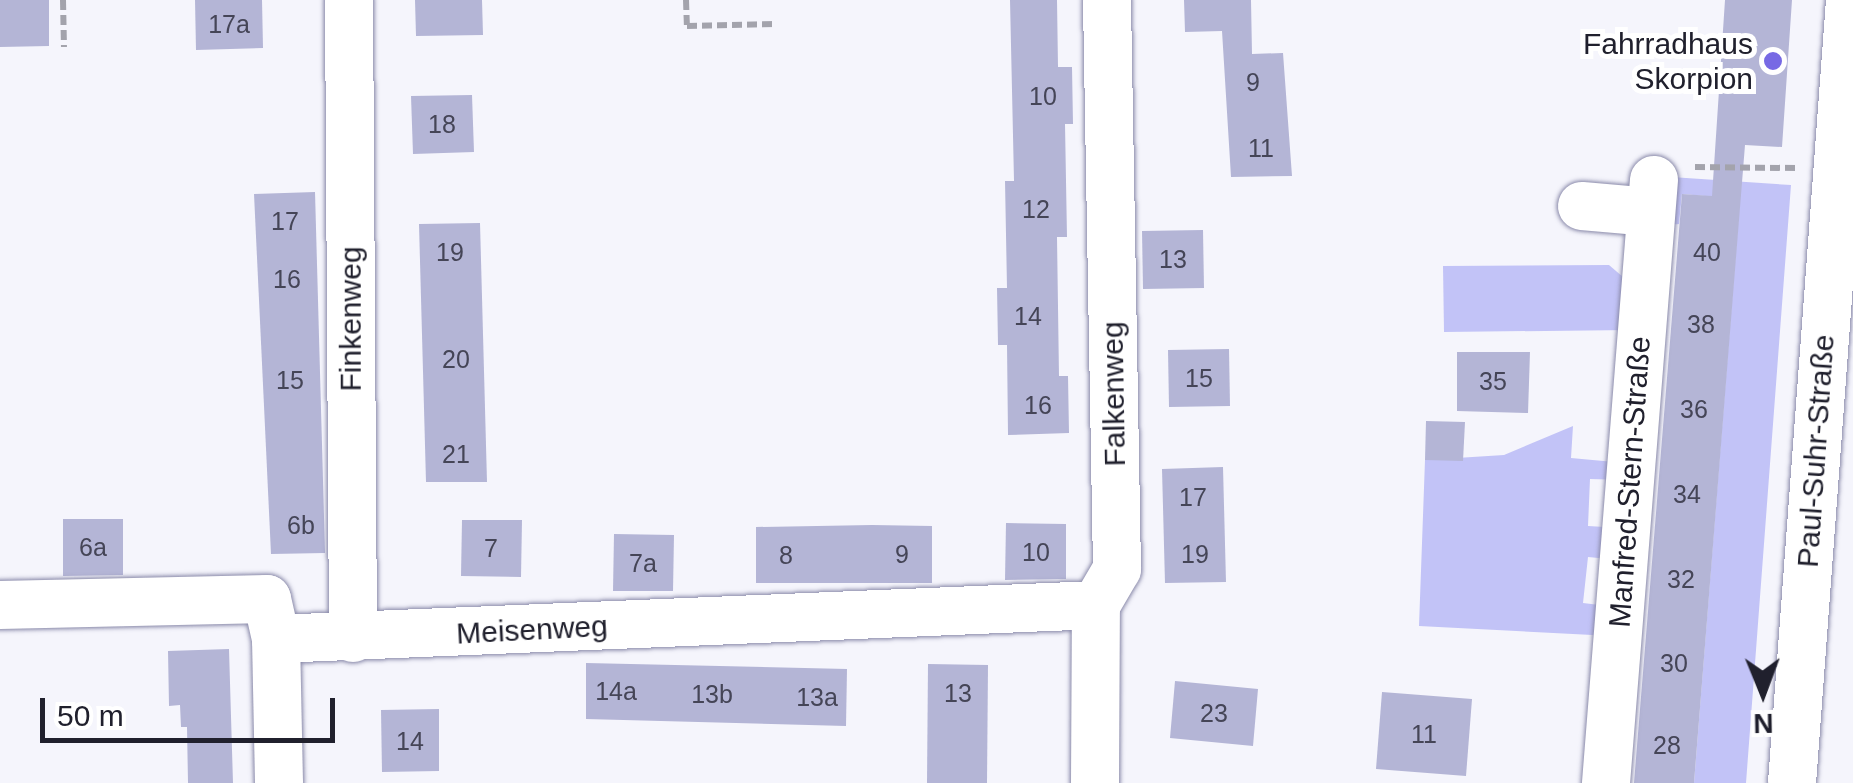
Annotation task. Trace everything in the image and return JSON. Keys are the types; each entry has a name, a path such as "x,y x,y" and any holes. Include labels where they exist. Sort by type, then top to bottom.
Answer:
{"street":[{"name":"Finkenweg","path":"349,0 352,638"},
{"name":"Falkenweg","path":"1095,783 1096,605 1117,569 1107,0"},
{"name":"Paul-Suhr-Straße","path":"1792,783 1850,0"},
{"path":"1582,206 1652,196"},
{"name":"Manfred-Stern-Straße","path":"1606,783 1652,196"},
{"path":"0,605 266,599 276,639 279,783"},
{"name":"Meisenweg","path":"276,639 1096,605"}],"path":[{"path":"63,0 64,46"},
{"path":"686,0 687,26 776,24"},
{"path":"1652,196 1654,166 1808,168"}],"shaded area":[{"path":"1671,177 1791,185 1746,783 1694,783 1740,199 1682,194 1679,224 1668,225"},
{"path":"1609,265 1630,283 1630,330 1444,332 1443,266"},
{"path":"1573,426 1571,458 1625,463 1624,480 1590,479 1588,526 1621,528 1620,560 1588,557 1583,603 1616,607 1612,636 1419,626 1425,460 1504,455"}],"building":[{"path":"0,0 49,0 49,46 0,47"},
{"path":"195,0 262,0 263,48 196,50"},
{"path":"415,0 482,0 483,35 416,36"},
{"path":"1010,0 1057,0 1058,67 1072,67 1073,124 1065,124 1067,237 1057,237 1059,376 1068,376 1069,433 1008,435 1007,345 998,345 997,288 1007,288 1005,181 1014,181"},
{"path":"1184,0 1251,0 1252,54 1283,53 1292,176 1231,177 1222,31 1185,32"},
{"path":"1725,0 1792,0 1782,147 1745,145 1694,783 1634,783 1682,194 1712,196"},
{"path":"472,95 474,152 413,154 411,96"},
{"path":"315,192 325,553 271,554 254,194"},
{"path":"480,223 487,482 426,482 419,224"},
{"path":"1203,230 1204,288 1143,289 1142,231"},
{"path":"1229,349 1230,406 1169,407 1168,350"},
{"path":"1457,352 1530,352 1528,413 1457,411"},
{"path":"1426,421 1465,422 1463,461 1425,460"},
{"path":"1223,467 1226,582 1165,583 1162,469"},
{"path":"63,519 123,519 123,575 63,576"},
{"path":"462,520 522,520 521,577 461,576"},
{"path":"1006,523 1066,524 1066,579 1005,580"},
{"path":"932,526 932,583 756,583 756,527"},
{"path":"614,534 674,535 673,591 613,591"},
{"path":"229,649 233,783 188,783 187,727 181,727 180,705 169,706 168,651"},
{"path":"586,663 847,669 846,726 586,719"},
{"path":"928,664 988,665 987,783 927,783"},
{"path":"1175,681 1258,689 1253,746 1170,738"},
{"path":"1382,692 1472,699 1466,776 1376,769"},
{"path":"439,709 439,771 382,772 381,710"}],"place":[{"name":"Fahrradhaus Skorpion","path":"1773,61"}]}
